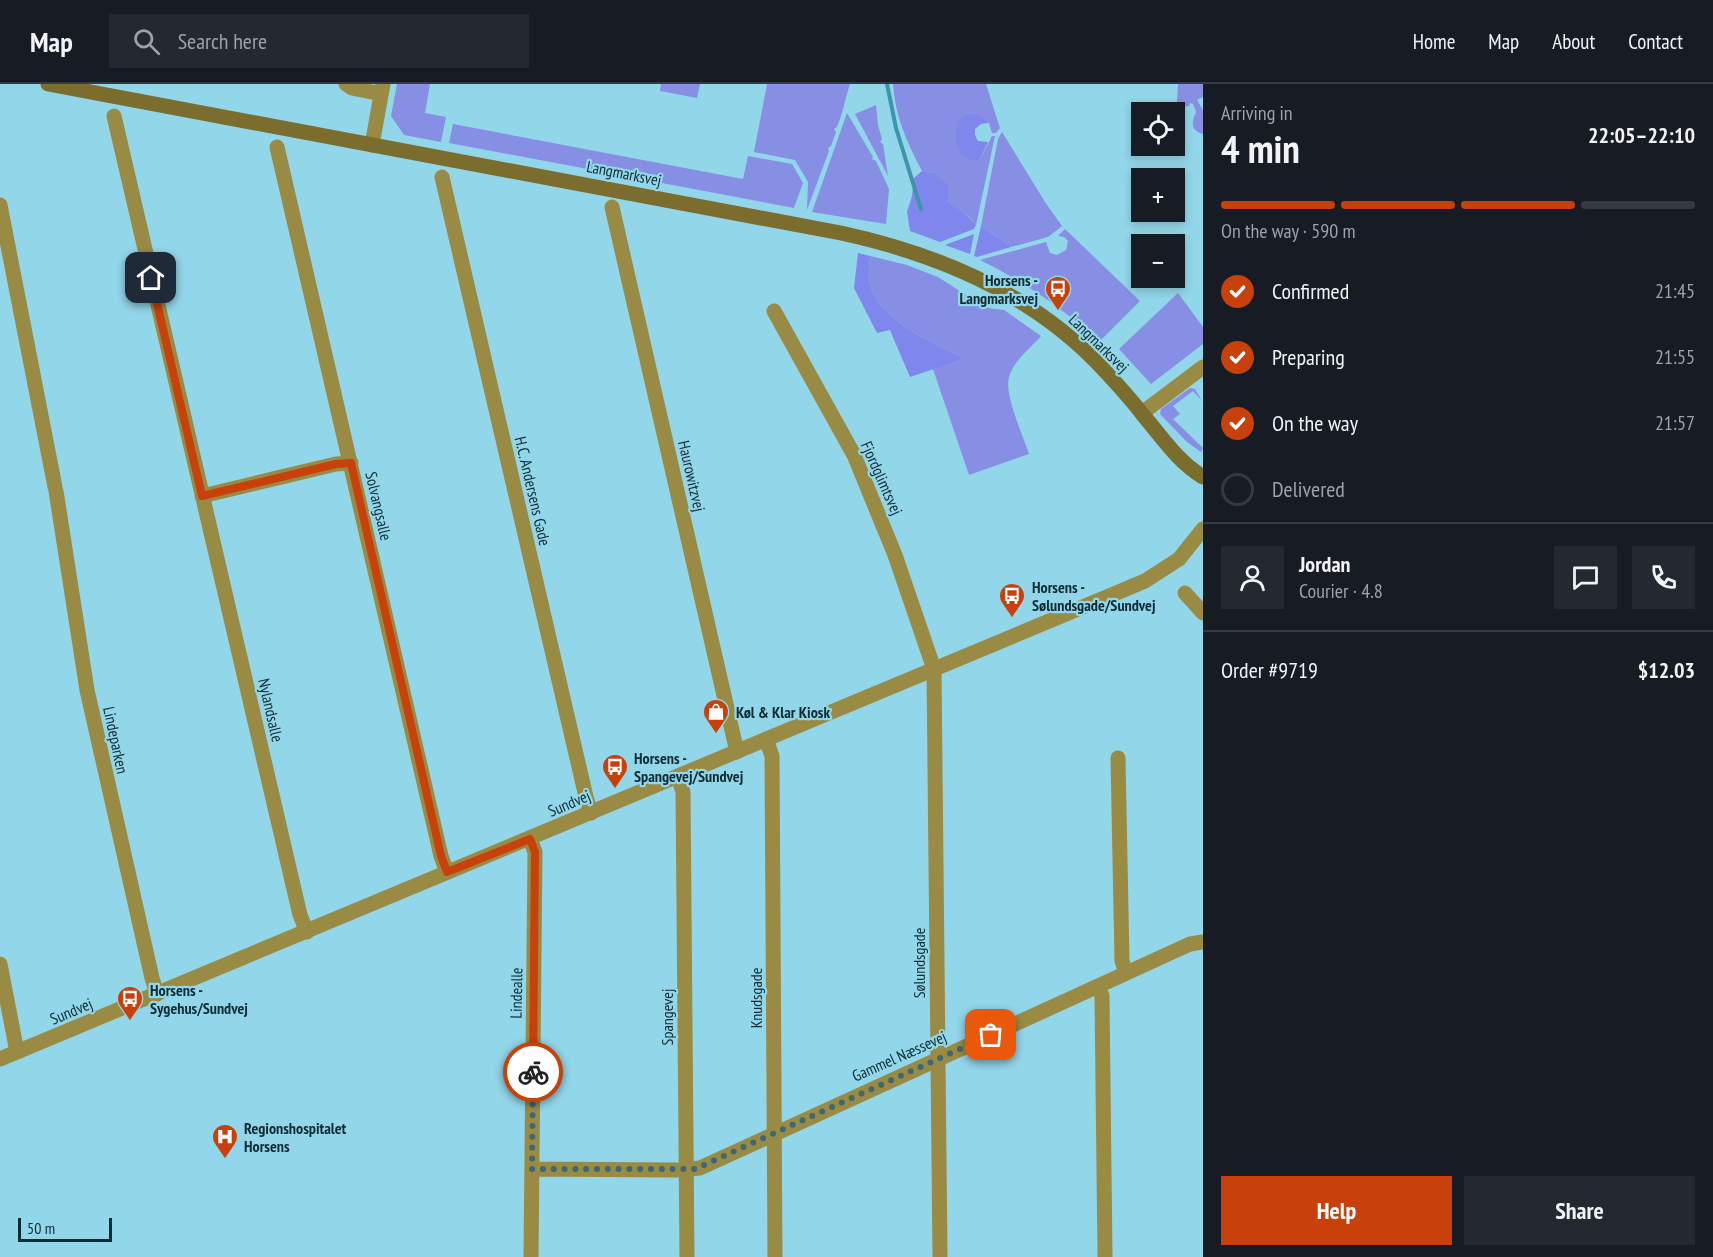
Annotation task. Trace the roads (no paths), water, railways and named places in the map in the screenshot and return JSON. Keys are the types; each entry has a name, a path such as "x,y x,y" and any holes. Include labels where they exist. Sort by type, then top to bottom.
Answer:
{"main road":[{"name":"Langmarksvej","path":"48,84 841,233 887,243 929,257 965,272 1013,298 1058,327 1095,361 1142,413 1171,450 1203,477"}],"street":[{"path":"346,84 352,88 382,89 372,144"},
{"name":"Nylandsalle","path":"114,116 300,915 307,932"},
{"name":"Solvangsalle","path":"277,147 441,856 447,872"},
{"name":"H.C. Andersens Gade","path":"442,177 591,813"},
{"name":"Lindeparken","path":"0,205 55,489 87,690 157,994"},
{"name":"Haurowitzvej","path":"612,207 737,752"},
{"name":"Fjordglimtsvej","path":"774,311 854,455 895,555 934,669"},
{"path":"1142,413 1203,367"},
{"path":"202,496 336,464 351,463"},
{"name":"Sundvej","path":"0,1059 1152,577 1179,559 1203,530"},
{"path":"1185,593 1203,613"},
{"name":"Sølundsgade","path":"934,669 940,1257"},
{"name":"Knudsgade","path":"766,739 772,756 775,1257"},
{"path":"1118,758 1122,961 1126,973"},
{"name":"Spangevej","path":"678,777 683,792 687,1257"},
{"name":"Lindealle","path":"530,839 535,852 531,1257"},
{"name":"Gammel Næssevej","path":"532,1169 687,1170 700,1168 1190,944 1203,942"},
{"path":"0,964 17,1052"},
{"path":"1098,986 1102,996 1105,1257"}],"waterway":[{"path":"887,84 896,128 921,209"}],"place":[{"name":"Horsens - Langmarksvej","path":"1058,312"},
{"name":"Horsens - Sølundsgade/Sundvej","path":"1012,619"},
{"name":"Køl & Klar Kiosk","path":"716,735"},
{"name":"Horsens - Spangevej/Sundvej","path":"615,790"},
{"name":"Horsens - Sygehus/Sundvej","path":"130,1022"},
{"name":"Regionshospitalet Horsens","path":"225,1160"}]}
